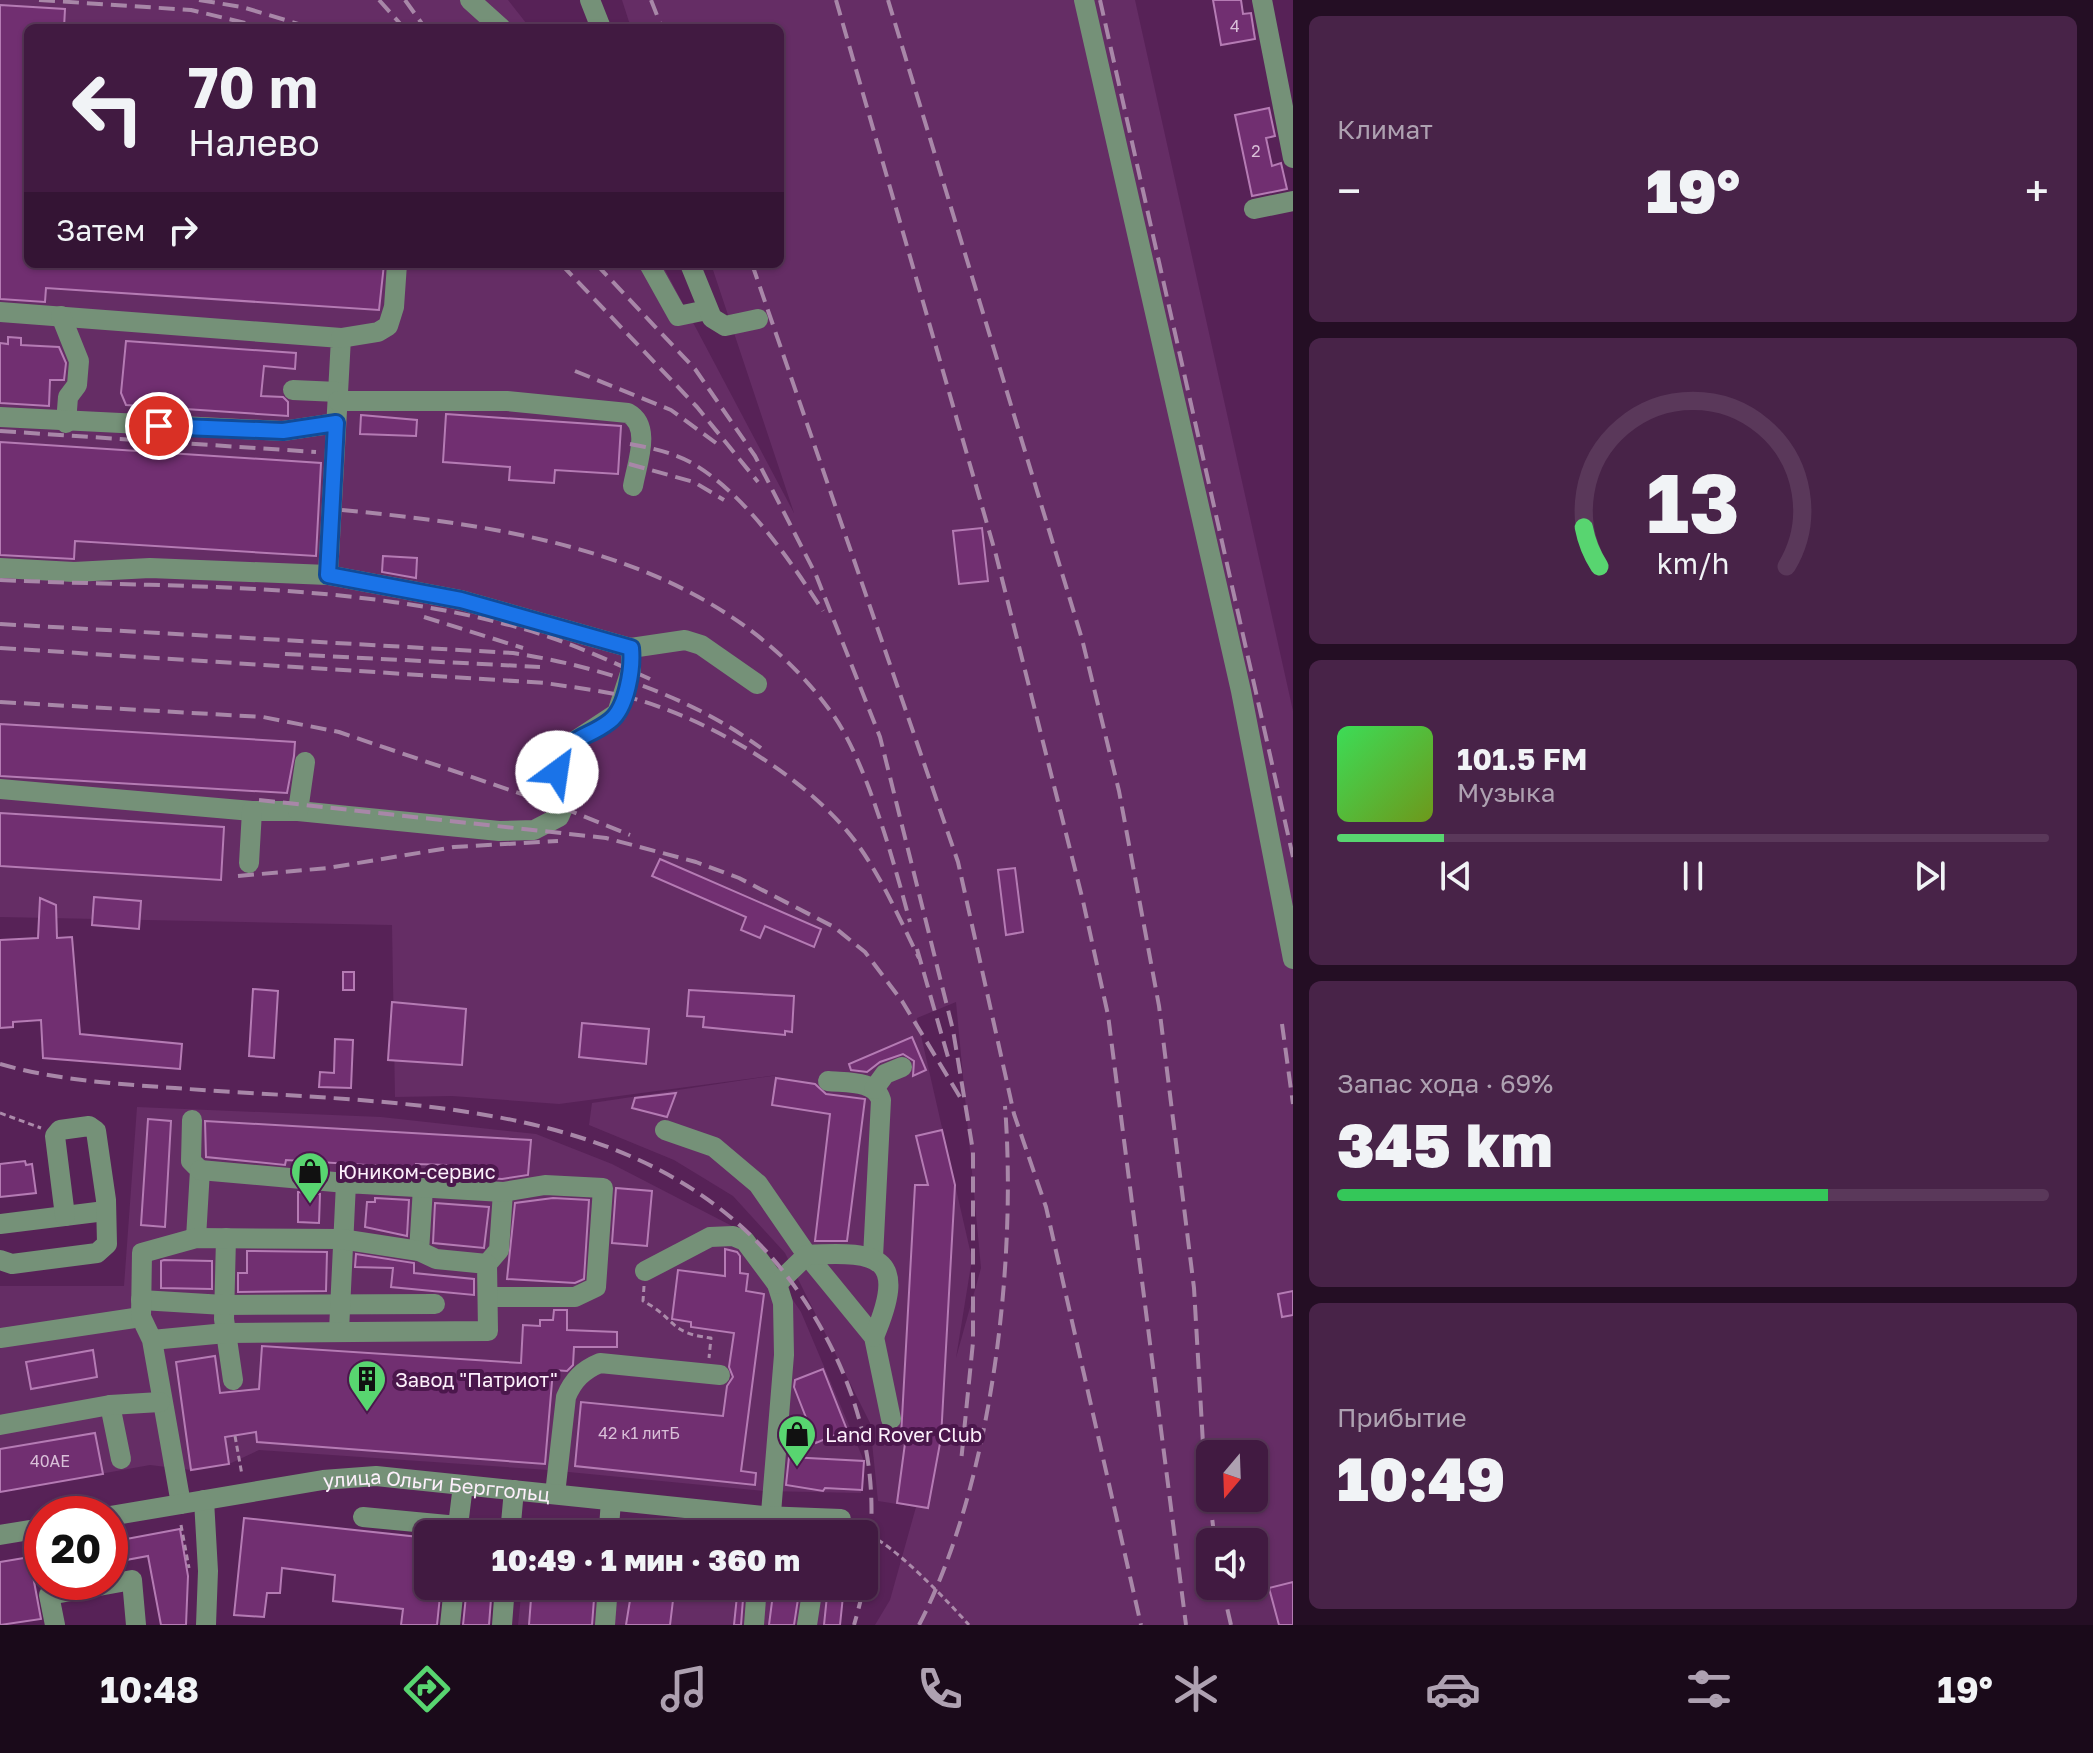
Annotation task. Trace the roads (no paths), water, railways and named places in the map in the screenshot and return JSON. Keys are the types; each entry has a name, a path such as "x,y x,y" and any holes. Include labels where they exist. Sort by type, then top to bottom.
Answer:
{"street":[{"path":"470,0 497,24"},
{"path":"590,0 599,24"},
{"path":"1084,0 1241,691 1293,959"},
{"path":"1262,0 1292,151"},
{"path":"1254,209 1293,201"},
{"path":"0,312 341,338 378,332 388,326 394,307 397,268"},
{"path":"651,268 678,316 707,310"},
{"path":"691,268 712,318 725,326 758,319"},
{"path":"61,316 79,361 77,385 68,397 66,423"},
{"path":"328,575 341,338"},
{"path":"293,390 338,396 507,401 628,413 638,419 641,428 633,486"},
{"path":"0,417 66,423 283,431 336,423"},
{"path":"0,568 74,572 150,568 328,575 461,600 631,648 685,640 701,645 757,684"},
{"path":"0,789 252,811 298,811 499,831 534,830 549,824 563,808 557,772 561,758 582,734 610,722 617,713 631,670 631,648"},
{"path":"298,811 305,762"},
{"path":"249,863 252,811"},
{"path":"874,1089 885,1074 902,1067"},
{"path":"828,1081 874,1089 881,1100 873,1257"},
{"path":"192,1120 191,1161 200,1170 503,1192 545,1185 603,1188 596,1287 575,1297 489,1297"},
{"path":"0,1260 12,1264 97,1253 109,1238 96,1131 89,1126 60,1130 55,1136 65,1216"},
{"path":"665,1130 714,1147 758,1184 807,1255 874,1337 891,1419"},
{"path":"196,1238 200,1170"},
{"path":"339,1331 346,1183"},
{"path":"419,1251 423,1188"},
{"path":"152,1340 226,1333 488,1331 487,1264 499,1250 503,1192"},
{"path":"0,1224 105,1211"},
{"path":"645,1271 710,1237 733,1236 745,1241 777,1284 783,1303 784,1355 766,1520"},
{"path":"181,1514 152,1340 141,1308 142,1253 196,1238 341,1239 419,1251 436,1259 487,1264"},
{"path":"226,1238 224,1305 233,1380"},
{"path":"777,1284 807,1255 873,1257 884,1265 889,1279 888,1303 874,1337"},
{"path":"0,1338 141,1308 435,1304"},
{"path":"555,1494 566,1397 571,1386 588,1367 600,1363 714,1374"},
{"path":"0,1425 110,1405 160,1402"},
{"path":"110,1405 121,1459"},
{"name":"улица Ольги Берггольц","path":"128,1515 181,1514 204,1500 350,1476 555,1494 758,1520"},
{"path":"459,1520 463,1485"},
{"path":"511,1520 514,1490"},
{"path":"204,1500 206,1625"},
{"path":"610,1520 611,1501"},
{"path":"363,1517 414,1524"},
{"path":"0,1535 24,1531"},
{"path":"55,1625 49,1595 132,1580 136,1625"},
{"path":"450,1625 453,1600"},
{"path":"502,1625 504,1600"},
{"path":"605,1625 607,1600"},
{"path":"754,1625 756,1600"},
{"path":"807,1625 811,1600"}],"railway":[{"path":"39,0 191,10 249,24"},
{"path":"199,0 242,7 299,24"},
{"path":"379,0 400,24"},
{"path":"405,0 422,24"},
{"path":"651,0 660,24"},
{"path":"836,0 996,555 1083,901 1108,1015 1186,1625"},
{"path":"888,0 1082,639 1119,791 1159,1006 1194,1288 1203,1444 1213,1528"},
{"path":"1100,0 1293,857"},
{"path":"565,268 697,407 758,482"},
{"path":"600,268 695,369 755,456 816,575 880,737 953,1030 973,1151 973,1342 961,1462"},
{"path":"753,268 958,862 1014,1114 1046,1207 1141,1625"},
{"path":"575,371 671,410 716,443"},
{"path":"0,431 316,452"},
{"path":"630,444 690,462 729,491 781,549 823,611"},
{"path":"629,464 694,482 724,500"},
{"path":"342,510 478,527 611,559 674,584 732,617 785,660 831,712 844,732 878,812 910,922"},
{"path":"0,580 262,589 392,602 456,613 537,633 650,679"},
{"path":"424,617 523,648"},
{"path":"0,624 513,653 578,666 643,686 704,713 761,748"},
{"path":"0,648 545,683 614,694 655,705 688,718 753,752 812,796 837,820 867,858 919,958"},
{"path":"285,654 540,667"},
{"path":"0,702 263,717 339,732 563,808 630,835"},
{"path":"259,800 606,838 696,862 739,878 834,927 865,952 902,1001 960,1097"},
{"path":"238,876 328,868 454,847 558,841"},
{"path":"917,949 950,1064"},
{"path":"1282,1024 1293,1104"},
{"path":"0,1064 64,1078 108,1083 360,1100 452,1110 542,1127 626,1154 703,1196 770,1256 826,1337 856,1407 865,1443 872,1514 869,1551 854,1625"},
{"path":"919,1625 944,1569 965,1506 994,1372 1007,1234 1005,1106"},
{"path":"1225,1600 1231,1625"}],"place":[{"name":"Юником-сервис","path":"310,1205"},
{"name":"Завод \"Патриот\"","path":"367,1413"},
{"name":"Land Rover Club","path":"797,1468"}]}
